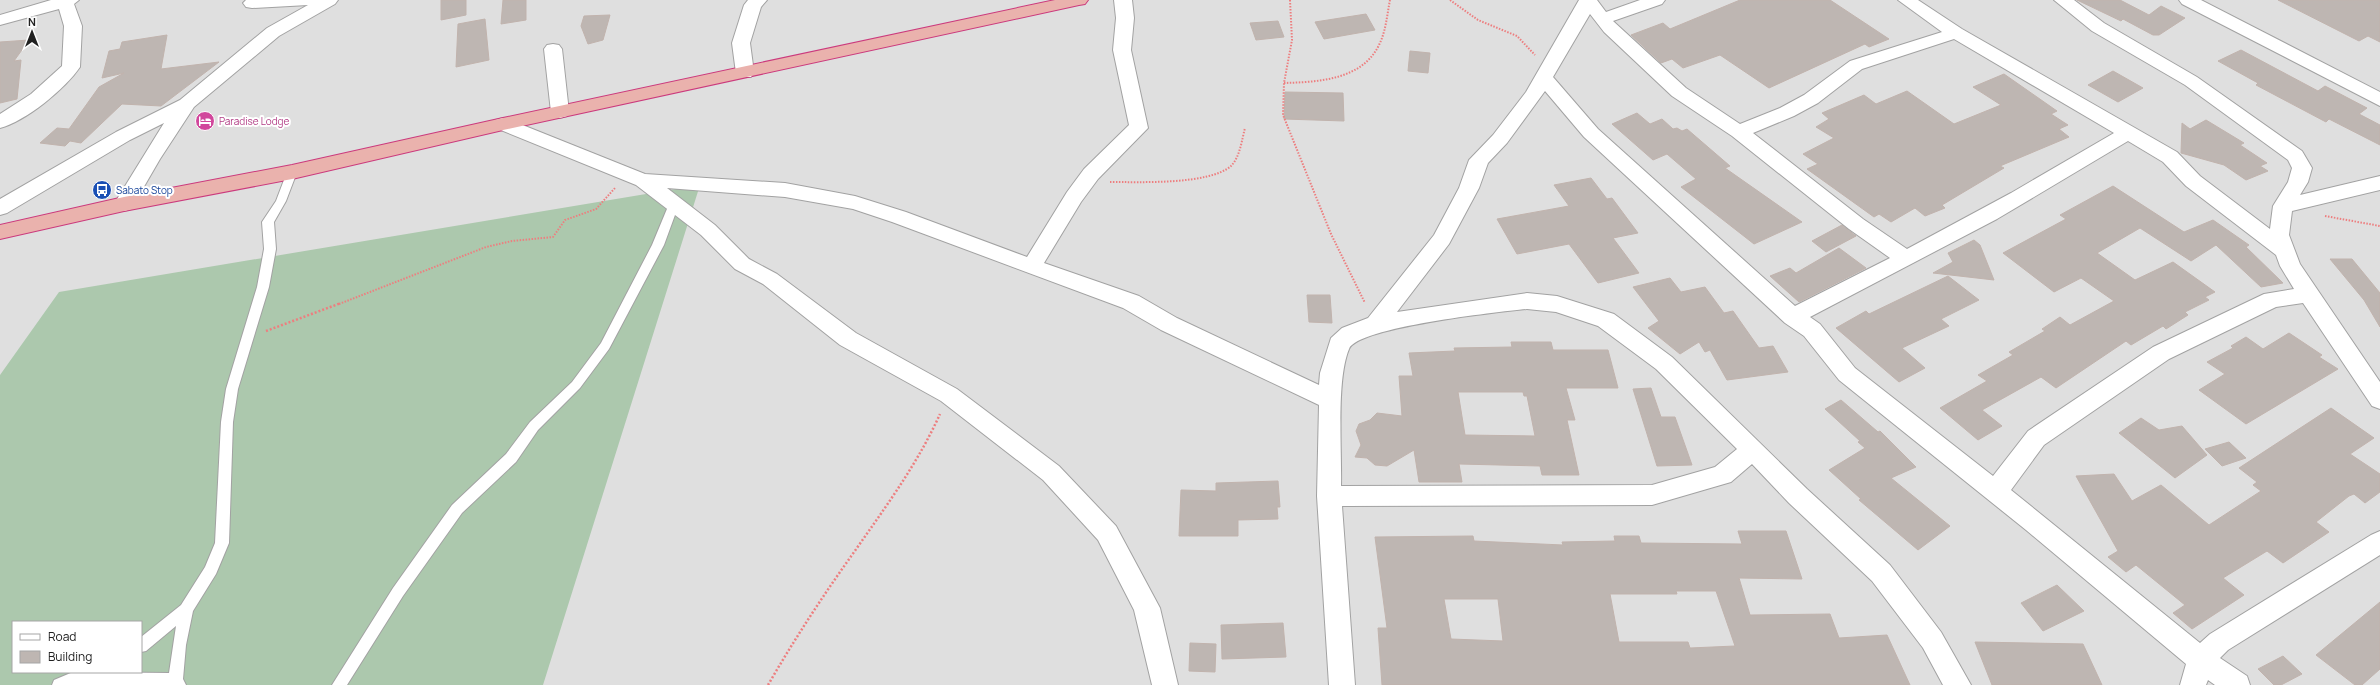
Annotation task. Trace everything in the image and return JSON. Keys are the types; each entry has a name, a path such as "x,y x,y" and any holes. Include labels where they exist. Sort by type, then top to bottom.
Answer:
{"highway":[{"path":"0,232 124,204 292,172 503,124 745,74 1079,0"}],"street":[{"path":"250,2 308,0"},
{"path":"0,208 123,136 187,103 274,32 329,0"},
{"path":"745,74 741,43 753,5 758,0"},
{"path":"1031,267 1074,197 1133,131 1139,128 1122,50 1125,18 1122,0"},
{"path":"1602,19 1656,0"},
{"path":"1907,0 1956,33 2126,134 2170,157 2193,181 2285,251"},
{"path":"2063,0 2098,27 2191,81 2295,156 2302,168 2298,182 2283,206 2279,235 2290,266 2380,400"},
{"path":"2188,0 2380,100"},
{"path":"0,20 68,1 73,26 71,68 51,89 25,110 0,122"},
{"path":"1376,324 1442,239 1469,188 1479,160 1518,116 1546,74 1588,1 1602,19 1679,92 1739,132 1856,224 1906,259"},
{"path":"250,2 274,32"},
{"path":"1739,132 1787,112 1810,99 1856,66 1956,33"},
{"path":"553,49 560,112"},
{"path":"1546,74 1591,133 1793,317 1812,330 1848,374 2201,660 2237,685"},
{"path":"124,204 151,157 187,103"},
{"path":"503,124 635,177 708,230 742,264 770,279 848,339 949,395 1051,473 1108,533 1147,608 1165,685"},
{"path":"1793,317 1827,296 1906,259 1987,215 2126,134"},
{"path":"635,177 785,190 841,200 899,217 1031,267 1131,302 1169,324 1330,400"},
{"path":"2283,206 2380,183"},
{"path":"1995,492 2036,438 2161,353 2272,300 2308,294"},
{"path":"1342,685 1329,496 1331,372 1339,344 1350,334 1376,324 1514,302 1552,304 1578,310 1606,320 1636,340 1664,362 1754,449 1798,496 1881,574 1932,640 1958,685"},
{"path":"1329,496 1652,495 1723,476 1754,449"},
{"path":"2193,685 2201,660 2219,642 2380,542"}],"lane":[{"path":"142,645 186,609 211,570 222,543 227,422 232,389 263,287 270,249 268,222 281,201 292,172"},
{"path":"339,685 398,592 457,509 511,458 534,426 576,385 605,346 658,244 674,204"},
{"path":"75,678 177,683 179,646 186,609"},
{"path":"59,685 87,673"}],"path":[{"path":"1290,0 1292,40 1284,82 1282,111 1289,134 1331,234 1376,324"},
{"path":"1284,82 1327,80 1346,74 1357,68 1376,50 1390,0"},
{"path":"1450,0 1478,20 1517,36 1546,74"},
{"path":"1085,183 1156,182 1217,174 1233,164 1245,128"},
{"path":"249,333 278,328 496,244 554,237 565,220 596,209 635,177"},
{"path":"2323,215 2380,226"},
{"path":"768,685 789,648 904,482 929,442 949,395"}],"shaded area":[{"path":"0,0 2380,0 2380,685 0,685"}],"green space":[{"path":"700,185 543,685 0,685 0,375 59,292"}],"building":[{"path":"441,0 466,0 466,15 441,20"},
{"path":"503,0 526,0 526,20 501,24"},
{"path":"1740,0 1830,0 1889,39 1869,47 1865,44 1769,88 1720,55 1683,68 1672,59 1661,63 1631,35 1663,23 1670,29"},
{"path":"2077,0 2120,0 2149,15 2161,6 2185,18 2159,35 2153,35 2123,19 2121,21"},
{"path":"2278,0 2380,0 2380,42 2368,36 2359,41"},
{"path":"1366,14 1375,30 1324,39 1315,22"},
{"path":"610,15 603,40 588,44 581,26 584,16"},
{"path":"485,19 489,60 456,67 458,24"},
{"path":"1278,21 1284,37 1256,40 1250,23"},
{"path":"167,35 161,69 219,62 161,106 122,104 81,143 70,141 65,146 40,143 57,128 69,129 99,87 124,73 102,78 109,51 120,49 122,42"},
{"path":"29,40 14,61 21,60 17,99 0,103 0,42"},
{"path":"2241,50 2318,91 2325,86 2367,108 2359,114 2380,125 2380,145 2329,119 2326,122 2256,85 2258,83 2218,61"},
{"path":"1410,51 1430,53 1428,73 1408,71"},
{"path":"2113,71 2143,88 2118,102 2088,85"},
{"path":"2004,74 2057,111 2051,114 2068,125 2059,129 2069,137 2000,166 2004,168 1942,205 1945,208 1925,216 1915,208 1891,222 1879,214 1874,217 1807,169 1818,164 1803,154 1834,138 1816,127 1829,119 1822,113 1864,95 1876,104 1907,91 1954,124 2001,105 1973,87"},
{"path":"1285,92 1343,93 1344,121 1284,119"},
{"path":"1637,113 1650,124 1662,119 1673,129 1677,128 1682,131 1687,129 1730,166 1725,168 1802,222 1754,244 1681,187 1696,179 1667,154 1653,160 1612,124"},
{"path":"2206,120 2244,143 2240,145 2267,163 2260,166 2268,171 2246,180 2224,165 2181,153 2182,123 2190,129"},
{"path":"1591,178 1607,199 1612,198 1638,233 1613,238 1639,273 1598,283 1569,244 1517,254 1497,219 1569,206 1554,185"},
{"path":"2113,186 2184,232 2213,220 2249,245 2246,247 2283,283 2261,287 2216,245 2191,261 2140,228 2097,253 2135,280 2173,262 2215,292 2205,297 2209,300 2185,312 2188,315 2166,329 2163,326 2131,345 2126,341 2056,388 2041,377 1982,410 2002,426 1978,440 1940,408 1987,381 1978,375 2013,355 2009,352 2045,331 2042,329 2060,317 2070,325 2114,301 2081,278 2054,292 2003,253 2066,219 2060,215"},
{"path":"1842,225 1856,236 1826,252 1812,241"},
{"path":"1974,240 1980,245 1994,280 1933,273 1953,262 1948,253"},
{"path":"1839,248 1866,268 1799,302 1770,276 1790,268 1796,273"},
{"path":"2330,259 2352,259 2380,293 2380,327 2364,300"},
{"path":"1948,276 1979,300 1941,319 1949,326 1902,348 1925,368 1899,382 1836,328 1866,311 1869,314"},
{"path":"1670,278 1681,292 1705,287 1724,313 1733,311 1759,348 1773,346 1788,372 1727,380 1710,350 1705,352 1699,342 1680,354 1648,328 1659,321 1633,287"},
{"path":"1307,295 1330,295 1332,323 1309,322"},
{"path":"2289,333 2322,355 2319,357 2338,369 2246,424 2199,390 2225,374 2207,362 2233,348 2231,346 2246,337 2263,349"},
{"path":"1511,342 1551,342 1553,350 1608,350 1618,388 1566,388 1575,420 1567,420 1579,475 1542,475 1540,466 1459,464 1462,482 1419,482 1414,450 1387,466 1375,465 1367,458 1355,457 1361,445 1356,431 1359,424 1370,420 1377,413 1402,416 1399,376 1413,376 1409,353 1455,351 1454,348 1512,347","holes":["1458,392 1523,392 1524,396 1527,396 1535,436 1465,435"]},
{"path":"1651,388 1661,417 1675,417 1692,465 1657,466 1633,389"},
{"path":"1841,400 1878,432 1880,431 1916,467 1891,478 1950,526 1918,550 1859,500 1861,499 1829,470 1865,448 1858,442 1860,441 1825,409"},
{"path":"2331,408 2374,438 2350,454 2380,474 2380,492 2365,503 2354,494 2349,496 2316,522 2329,532 2283,563 2267,551 2223,578 2244,595 2192,629 2173,613 2185,605 2136,565 2126,572 2108,557 2118,551 2076,476 2114,474 2132,501 2161,485 2209,525 2261,491 2253,485 2257,482 2239,468"},
{"path":"2141,418 2159,430 2182,426 2207,455 2175,478 2119,433"},
{"path":"2229,442 2246,458 2222,466 2205,449"},
{"path":"1278,481 1280,507 1277,507 1278,519 1238,520 1238,536 1179,536 1181,490 1216,491 1216,483"},
{"path":"1738,531 1786,531 1802,579 1739,578 1750,615 1830,614 1839,638 1887,635 1910,685 1382,685 1378,628 1387,628 1375,537 1473,536 1474,541 1563,545 1562,542 1615,541 1614,536 1639,536 1641,543 1742,544","holes":["1676,591 1716,591 1735,646 1690,648 1688,642 1619,642 1610,594 1677,594","1444,599 1498,599 1503,641 1451,639"]},
{"path":"2057,585 2084,611 2043,631 2021,603"},
{"path":"2380,602 2380,669 2362,685 2355,685 2316,655"},
{"path":"1283,623 1286,657 1222,659 1221,625"},
{"path":"1975,642 2083,644 2102,685 1992,685"},
{"path":"1190,643 1216,644 1215,672 1189,671"},
{"path":"2283,656 2302,674 2281,685 2274,685 2258,669"}],"place":[{"name":"Paradise Lodge","path":"205,121"},
{"name":"Sabato Stop","path":"102,190"}]}
